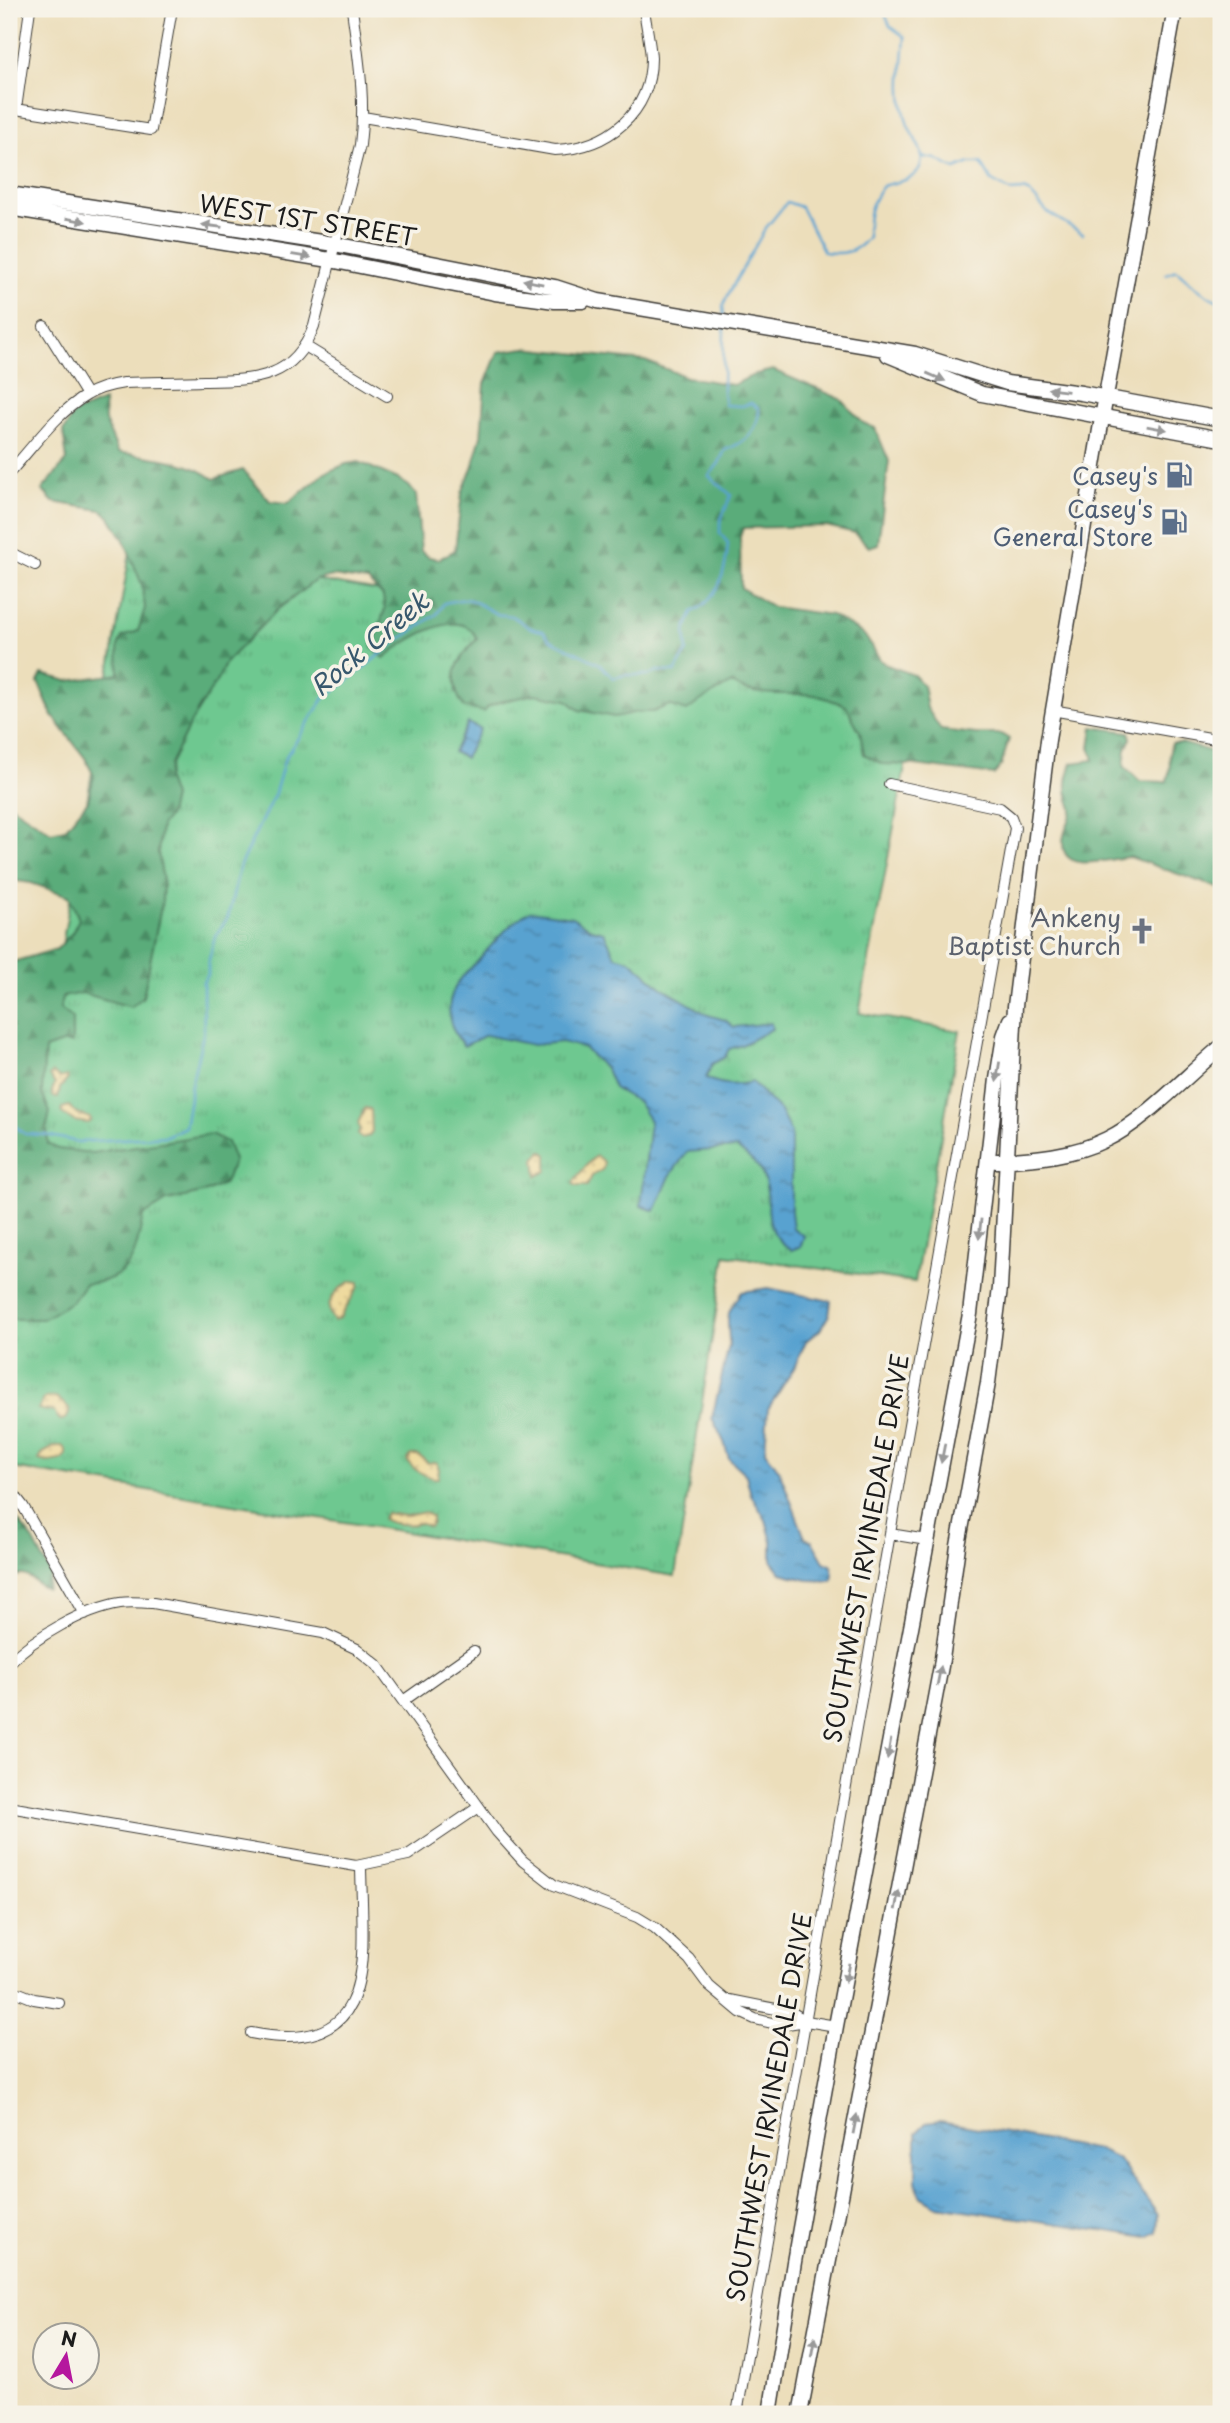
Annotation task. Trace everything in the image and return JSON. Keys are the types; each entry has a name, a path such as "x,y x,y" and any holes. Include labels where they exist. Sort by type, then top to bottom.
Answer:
{"main road":[{"path":"800,2414 941,1666 958,1546 985,1396 1000,1287 1015,1006 1052,710 1175,9"},
{"name":"WEST 1ST STREET","path":"9,194 332,252"},
{"name":"WEST 1ST STREET","path":"9,208 332,252 555,287 598,301 934,358 971,373 1007,383 1106,397 1221,419"},
{"name":"WEST 1ST STREET","path":"874,348 982,394 1221,439"},
{"path":"770,2414 836,2026 970,1314 1004,1036 1015,1006"},
{"path":"987,1161 1063,1154 1109,1138 1133,1122 1221,1047"}],"street":[{"path":"30,9 12,108 151,130 172,9"},
{"path":"9,473 66,410 104,387 124,383 262,378 291,362 305,346 314,326 360,145 363,91 352,9"},
{"path":"363,117 555,149 572,149 591,144 623,125 644,93 651,56 644,9"},
{"path":"44,326 87,395"},
{"path":"305,346 387,396"},
{"path":"9,552 35,565"},
{"path":"1052,710 1221,740"},
{"name":"SOUTHWEST IRVINEDALE DRIVE","path":"737,2414 1015,828 1011,817 1000,808 889,784"},
{"path":"9,1488 23,1506 85,1614"},
{"path":"890,1534 926,1540"},
{"path":"9,1663 23,1649 85,1614 119,1603 153,1603 323,1633 346,1642 377,1665 509,1847 538,1874 554,1885 637,1917 655,1927 689,1959 709,1986 726,1999 791,2012 806,2021 836,2026"},
{"path":"403,1701 474,1651"},
{"path":"9,1807 360,1866 408,1855 479,1807"},
{"path":"251,2033 289,2038 310,2036 330,2027 354,2002 362,1968 360,1866"},
{"path":"9,1989 34,1999 59,2003"}],"green space":[{"path":"525,348 645,361 687,377 733,385 756,374 773,370 841,399 863,423 875,428 889,461 878,544 869,547 855,533 826,526 743,528 740,537 741,588 773,607 831,615 855,629 865,636 881,661 914,675 923,685 927,708 941,730 1001,734 1009,739 1001,766 994,775 915,765 882,764 864,754 860,732 846,706 814,695 760,693 732,683 687,711 669,705 653,712 614,717 579,710 567,700 535,694 499,702 489,706 484,712 464,707 455,688 455,679 459,663 477,639 469,629 459,624 432,629 384,658 372,647 385,609 383,596 368,581 333,576 316,580 277,610 226,662 170,764 167,780 173,797 169,815 161,826 158,853 163,881 162,902 143,997 131,1007 82,993 62,997 60,1008 72,1018 72,1043 62,1043 45,1049 42,1093 50,1112 47,1126 48,1144 58,1149 92,1153 211,1134 227,1142 234,1160 225,1183 207,1192 167,1201 143,1216 134,1254 122,1271 113,1277 85,1284 71,1302 43,1319 9,1319 9,963 57,949 72,933 79,919 69,896 31,883 9,880 9,804 51,832 65,829 88,801 94,776 85,758 52,715 38,682 42,674 68,681 119,674 118,646 122,637 138,631 145,608 142,585 124,540 110,517 101,510 53,502 42,490 67,460 63,432 74,413 104,401 105,421 118,452 180,463 214,479 243,470 270,501 288,503 325,473 359,462 409,486 416,495 421,551 429,557 439,559 455,550 462,493 481,436 485,384 498,352"},
{"path":"131,547 920,687 859,1013 960,1031 915,1282 725,1255 675,1576 13,1468 9,1465 9,1252"},
{"path":"1093,727 1129,732 1131,738 1126,749 1124,766 1140,781 1166,782 1172,743 1182,743 1213,752 1217,777 1221,777 1221,889 1130,857 1080,862 1065,854 1063,840 1072,811 1067,791 1068,775 1072,763 1094,760 1090,747"},
{"path":"9,1510 32,1538 51,1574 47,1589 26,1576 9,1579"}],"sand":[{"path":"53,1073 59,1078 67,1076 68,1079 60,1088 58,1098 53,1097 55,1084 49,1076"},
{"path":"69,1106 74,1112 91,1120 88,1123 74,1121 62,1113 62,1108"},
{"path":"365,1108 371,1111 372,1132 361,1138 358,1135 358,1123"},
{"path":"542,1151 547,1155 547,1171 537,1176 535,1159"},
{"path":"596,1156 604,1162 603,1169 592,1176 587,1186 576,1186 574,1181"},
{"path":"352,1281 359,1282 359,1286 340,1318 334,1321 329,1309 332,1297"},
{"path":"56,1397 69,1408 68,1416 62,1420 54,1412 38,1409 45,1398"},
{"path":"62,1446 66,1450 62,1460 39,1460 43,1453"},
{"path":"411,1455 418,1455 428,1463 436,1462 439,1469 438,1478 425,1475 413,1467 407,1460"},
{"path":"425,1512 432,1517 429,1527 419,1523 401,1524 383,1519 386,1513 406,1516"}],"water":[{"path":"468,723 480,729 465,758 453,752"},
{"path":"530,911 572,917 591,929 604,932 615,956 630,960 661,987 708,1015 725,1020 734,1027 771,1023 772,1029 729,1049 725,1057 712,1064 706,1078 728,1084 752,1082 780,1111 791,1133 791,1212 793,1228 804,1236 801,1246 792,1250 774,1233 761,1171 737,1148 687,1152 670,1176 655,1211 641,1206 650,1121 638,1102 614,1088 606,1069 584,1048 562,1042 533,1045 486,1035 464,1046 450,1020 452,993 463,976 499,937"},
{"path":"768,1288 831,1301 829,1315 820,1330 806,1341 794,1368 768,1409 765,1451 779,1470 805,1538 812,1541 824,1562 831,1565 832,1581 807,1580 781,1573 772,1562 772,1542 766,1520 751,1495 746,1475 729,1459 712,1418 729,1345 729,1313 742,1292"},
{"path":"940,2121 1098,2150 1118,2159 1158,2215 1157,2232 1148,2237 937,2206 920,2196 916,2181 916,2133 926,2123"}],"waterway":[{"name":"Rock Creek","path":"724,317 723,306 730,291 765,229 787,202 801,207 824,252 849,252 859,247 868,237 870,210 883,186 914,176 920,167 922,161 918,144 904,111 902,80 905,37 890,26 883,9"},
{"path":"923,157 936,159 955,169 970,163 981,163 992,181 1010,191 1023,190 1030,193 1047,212 1083,234"},
{"path":"1166,274 1176,270 1202,292 1221,302"},
{"name":"Rock Creek","path":"9,1121 25,1134 46,1135 78,1142 166,1136 185,1127 190,1089 204,1031 203,982 208,975 208,963 215,937 228,917 240,865 275,793 285,758 325,697 437,614 444,603 468,600 497,614 511,616 529,627 543,631 551,640 600,664 613,678 650,675 657,671 675,672 687,651 685,631 693,612 715,592 725,564 728,543 720,533 720,522 731,495 709,476 725,450 750,435 758,417 759,409 751,403 742,406 725,405 724,327"}],"place":[{"name":"Casey's","path":"1179,475"},
{"name":"Casey's General Store","path":"1174,522"},
{"name":"Ankeny Baptist Church","path":"1142,931"}]}
